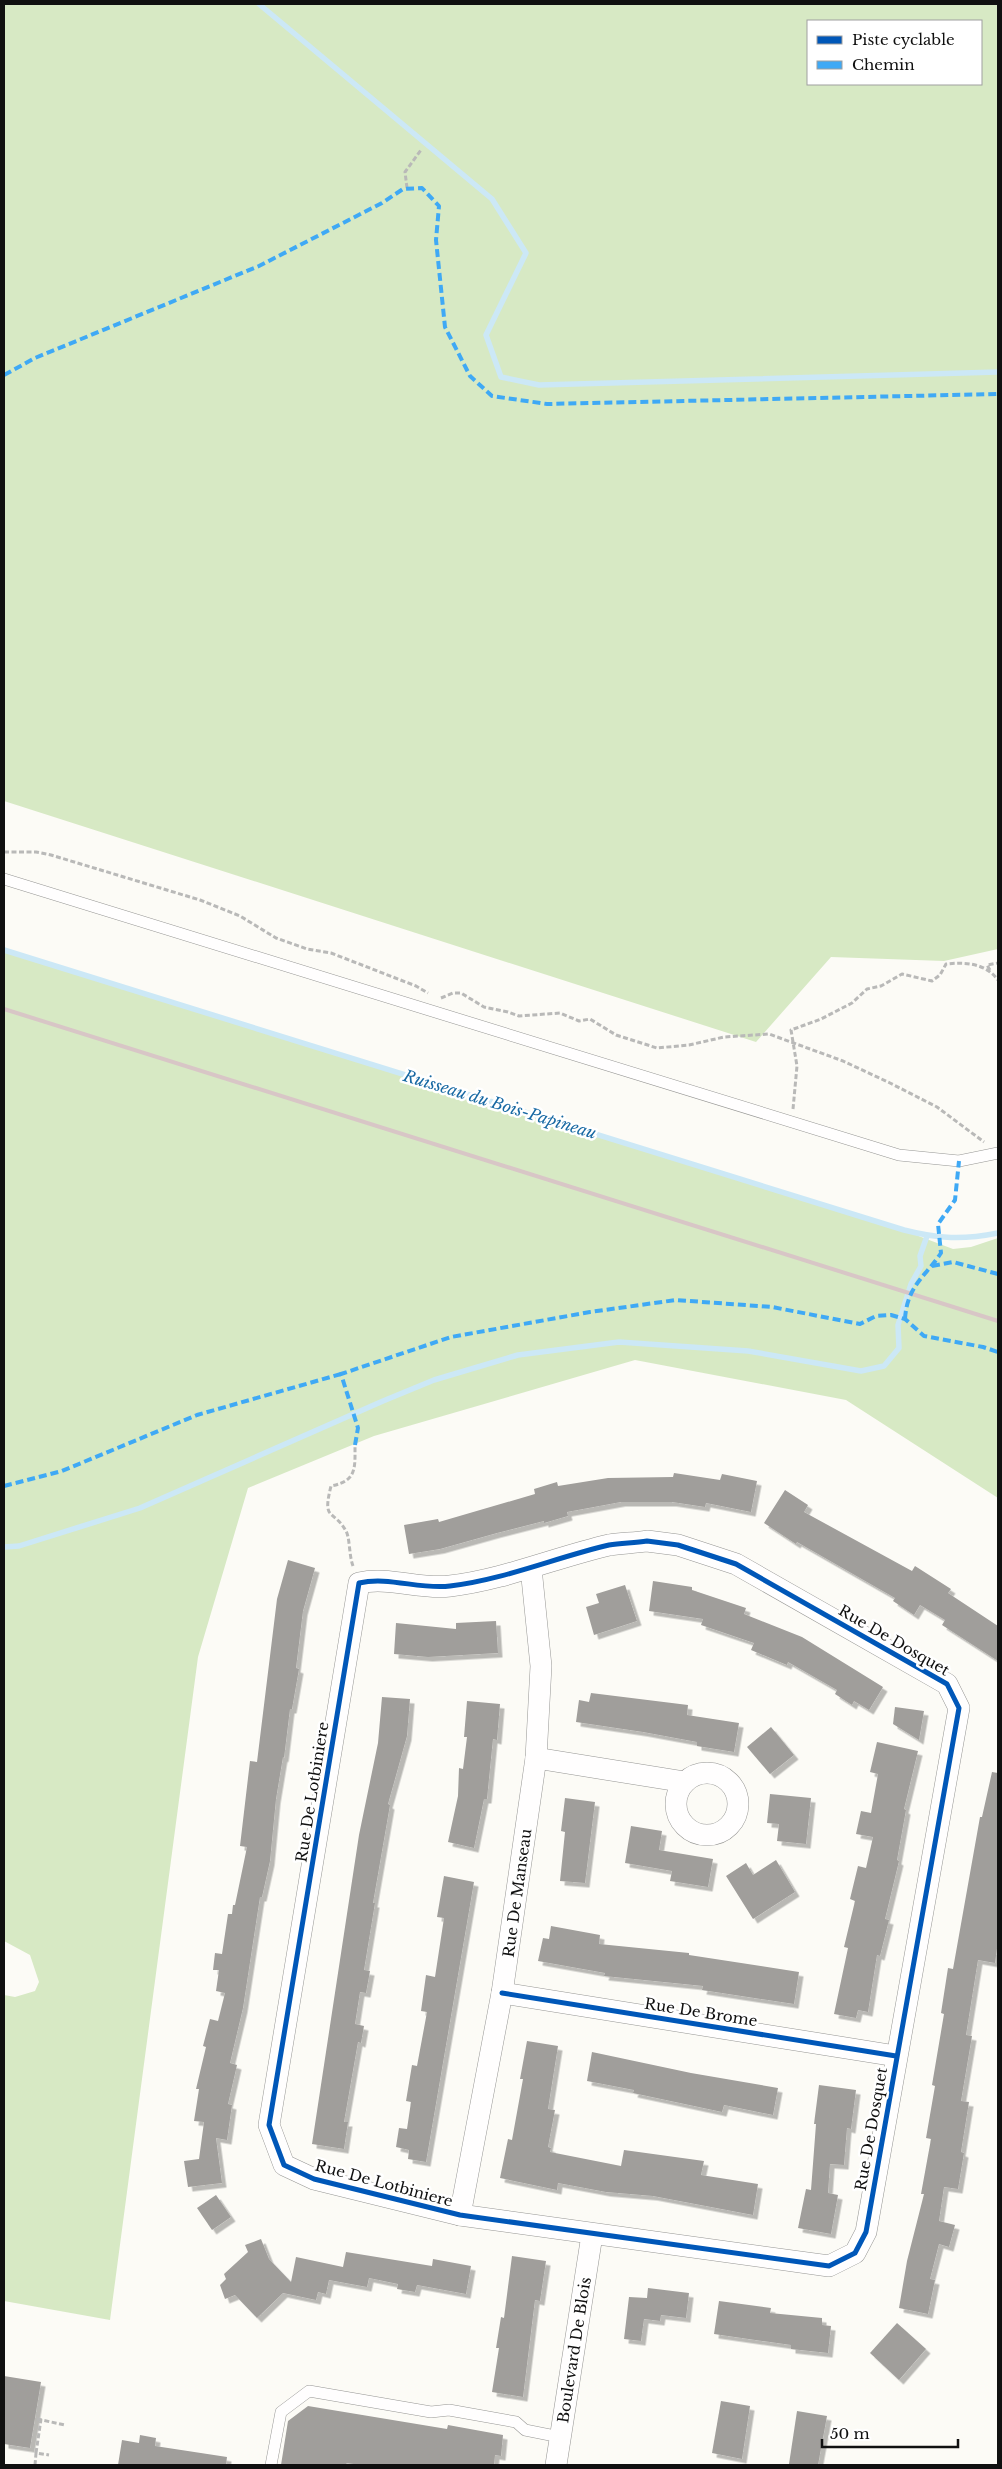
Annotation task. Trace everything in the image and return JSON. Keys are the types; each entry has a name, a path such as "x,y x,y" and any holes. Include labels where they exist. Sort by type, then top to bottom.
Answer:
{"street":[{"name":"Rue De Dosquet","path":"359,1583 371,1580 431,1587 452,1586 531,1568 611,1545 648,1541 678,1545 736,1564 947,1684 959,1708 866,2232 855,2253"},
{"name":"Rue De Manseau","path":"460,2216 502,1992 536,1758 541,1666 531,1568"},
{"name":"Rue De Lotbiniere","path":"359,1583 269,2125 284,2165 314,2179 460,2216 829,2266 855,2253"},
{"path":"536,1758 685,1782"},
{"name":"Rue De Brome","path":"502,1992 896,2056"},
{"name":"Boulevard De Blois","path":"556,2465 592,2235"}],"lane":[{"path":"4,879 899,1155 959,1161 994,1149"},
{"path":"271,2465 281,2412 309,2391 431,2412 450,2410 516,2422 525,2430 560,2437"}],"path":[{"path":"406,188 405,172 420,150"},
{"path":"4,852 36,852 51,855 172,890 240,916 276,938 307,949 331,952 416,986 432,995"},
{"path":"790,1122 797,1066 791,1030 821,1019 852,1003 867,989 881,986 902,974 932,981 940,975 946,964 968,962 990,971"},
{"path":"998,963 987,965 998,980"},
{"path":"439,998 453,993 461,994 484,1007 519,1016 560,1013 579,1020 590,1019 616,1035 641,1045 657,1048 752,1034 769,1034 844,1061 937,1107 994,1149"},
{"path":"355,1445 355,1465 352,1477 344,1484 331,1486 327,1506 329,1514 346,1532 349,1555 359,1583"},
{"path":"35,2465 39,2419 65,2425"},
{"path":"36,2453 49,2455"}],"green space":[{"path":"4,4 998,4 998,949 944,961 831,957 756,1042 4,801"},
{"path":"4,950 758,1186 884,1223 953,1249 971,1247 998,1238 998,1498 846,1400 635,1360 374,1436 248,1488 198,1657 110,2320 4,2301 4,1995 15,1997 35,1991 39,1982 30,1955 4,1941"}],"building":[{"path":"674,1473 720,1480 722,1474 757,1481 751,1512 706,1503 705,1507 672,1502 621,1502 567,1512 568,1516 544,1523 544,1521 440,1549 409,1554 404,1525 438,1519 439,1522 535,1494 534,1489 557,1482 558,1486 608,1478 673,1477"},
{"path":"785,1490 808,1505 804,1512 912,1571 915,1566 951,1589 948,1593 998,1626 998,1661 942,1625 945,1620 920,1605 914,1615 893,1601 895,1598 797,1542 796,1544 764,1523"},
{"path":"288,1560 315,1568 303,1611 296,1668 299,1669 292,1709 290,1709 284,1758 276,1799 270,1861 262,1897 260,1897 243,2008 230,2063 237,2065 228,2104 232,2105 227,2140 216,2138 222,2183 188,2187 184,2161 199,2159 204,2122 194,2121 199,2089 196,2089 206,2047 203,2046 210,2019 218,2021 225,1993 216,1991 219,1970 213,1970 215,1953 222,1954 228,1914 232,1914 233,1905 235,1905 247,1847 240,1846 250,1761 257,1762 277,1599"},
{"path":"653,1581 692,1587 692,1590 746,1608 744,1614 802,1637 883,1687 869,1710 854,1701 852,1705 835,1694 837,1690 788,1662 787,1665 751,1650 754,1643 701,1625 703,1619 649,1611"},
{"path":"625,1585 637,1621 594,1635 586,1607 599,1603 596,1594"},
{"path":"496,1621 498,1653 428,1657 394,1654 396,1623 456,1629 456,1623"},
{"path":"591,1693 688,1705 687,1715 739,1723 734,1752 697,1746 697,1742 576,1722 579,1700 589,1702"},
{"path":"382,1697 410,1699 407,1736 388,1804 390,1805 373,1903 375,1903 364,1970 370,1971 366,1993 360,1992 355,2024 364,2026 361,2043 358,2042 344,2122 348,2122 344,2149 312,2144 359,1835 378,1743"},
{"path":"467,1701 500,1704 497,1740 493,1739 487,1799 484,1799 474,1848 448,1842 458,1796 459,1768 463,1769 467,1737 464,1737"},
{"path":"895,1707 924,1711 919,1740 893,1724"},
{"path":"771,1727 794,1755 770,1774 747,1747"},
{"path":"877,1742 918,1751 904,1809 906,1810 897,1860 899,1861 885,1919 889,1920 880,1956 877,1955 868,2012 858,2010 856,2018 834,2014 848,1948 844,1947 855,1901 850,1899 858,1866 866,1868 873,1837 856,1834 861,1811 871,1813 878,1774 870,1772"},
{"path":"992,1772 998,1773 998,1941 995,1963 978,1960 966,2035 972,2036 961,2101 969,2102 961,2152 964,2153 958,2189 944,2187 939,2221 955,2225 949,2247 939,2244 930,2279 935,2280 928,2314 899,2308 907,2261 924,2194 921,2194 931,2139 926,2138 935,2086 932,2085 944,2014 941,2013 948,1968 953,1969 980,1817 982,1817"},
{"path":"770,1794 811,1798 806,1844 777,1841 779,1824 767,1823"},
{"path":"565,1798 595,1802 585,1883 560,1881 565,1832 561,1831"},
{"path":"631,1826 662,1831 659,1850 713,1859 708,1887 670,1881 672,1871 625,1863"},
{"path":"776,1860 795,1892 753,1919 726,1876 746,1863 753,1875"},
{"path":"444,1876 474,1882 426,2162 408,2159 409,2150 396,2147 399,2128 407,2129 411,2102 406,2101 412,2065 417,2066 427,2012 421,2011 426,1975 435,1977 444,1918 437,1917"},
{"path":"551,1926 600,1935 599,1944 689,1953 689,1955 799,1972 794,2004 702,1990 703,1986 604,1976 605,1973 538,1961 543,1938 549,1939"},
{"path":"527,2041 558,2046 548,2109 555,2110 548,2147 551,2148 550,2152 621,2166 624,2150 704,2161 701,2175 758,2184 753,2215 653,2196 606,2192 558,2183 557,2190 500,2178 508,2139 512,2140 523,2079 520,2079"},
{"path":"592,2052 691,2073 778,2088 773,2115 724,2105 722,2112 633,2093 634,2090 587,2081"},
{"path":"819,2085 856,2090 851,2129 847,2128 844,2165 830,2164 828,2193 838,2195 831,2234 798,2228 806,2189 811,2190 816,2124 814,2124"},
{"path":"216,2195 231,2217 212,2230 197,2208"},
{"path":"261,2239 269,2259 291,2282 296,2257 343,2267 346,2252 432,2266 433,2259 471,2266 466,2294 417,2285 415,2292 397,2289 398,2284 369,2278 367,2287 329,2280 326,2294 318,2292 316,2300 283,2293 257,2318 235,2295 225,2299 220,2285 226,2279 224,2274 248,2252 245,2245"},
{"path":"512,2256 546,2261 540,2301 535,2300 523,2397 492,2392 499,2348 496,2348 501,2317 504,2318"},
{"path":"648,2288 689,2293 686,2318 661,2315 660,2321 644,2319 641,2341 624,2339 629,2297 647,2298"},
{"path":"719,2301 771,2308 770,2313 822,2318 822,2325 831,2326 828,2353 791,2349 791,2345 714,2334"},
{"path":"897,2323 926,2349 899,2380 870,2353"},
{"path":"4,2376 41,2382 30,2448 4,2444"},
{"path":"721,2401 750,2406 742,2459 712,2453"},
{"path":"308,2406 447,2429 448,2425 503,2435 501,2456 495,2455 494,2465 360,2465 347,2463 345,2465 281,2465 288,2421"},
{"path":"797,2411 827,2416 818,2465 789,2464"},
{"path":"140,2435 156,2438 155,2446 227,2457 226,2465 118,2465 122,2440 139,2443"}],"waterway":[{"path":"259,4 492,199 526,253 486,335 501,377 539,385 998,372"},
{"name":"Ruisseau du Bois-Papineau","path":"4,950 904,1230 951,1238 998,1233"},
{"path":"4,1547 19,1546 140,1508 434,1380 518,1355 619,1342 748,1351 861,1371 884,1366 899,1348 898,1325 911,1284 921,1266 920,1256 927,1236"}],"railway":[{"path":"4,1009 998,1321"}],"marked path":[{"path":"4,375 35,358 259,266 382,203 403,189 422,188 439,206 436,240 445,327 470,376 492,396 547,404 998,394"},
{"path":"905,1319 906,1308 913,1290 941,1253 938,1224 955,1200 959,1161"},
{"path":"932,1266 953,1262 998,1274"},
{"path":"355,1445 358,1428 341,1374 451,1337 590,1312 676,1300 772,1307 860,1324 876,1316 891,1315 905,1319 924,1336 983,1347 998,1352"},
{"path":"4,1486 62,1471 197,1415 341,1374"}],"cycle path":[{"path":"647,1541 678,1545 736,1564 947,1684 959,1708 866,2232 855,2253 829,2266 460,2215 314,2179 284,2165 269,2125 359,1583 382,1581 439,1587 450,1586 510,1574 609,1545 647,1541"},
{"path":"502,1993 896,2056"}]}
